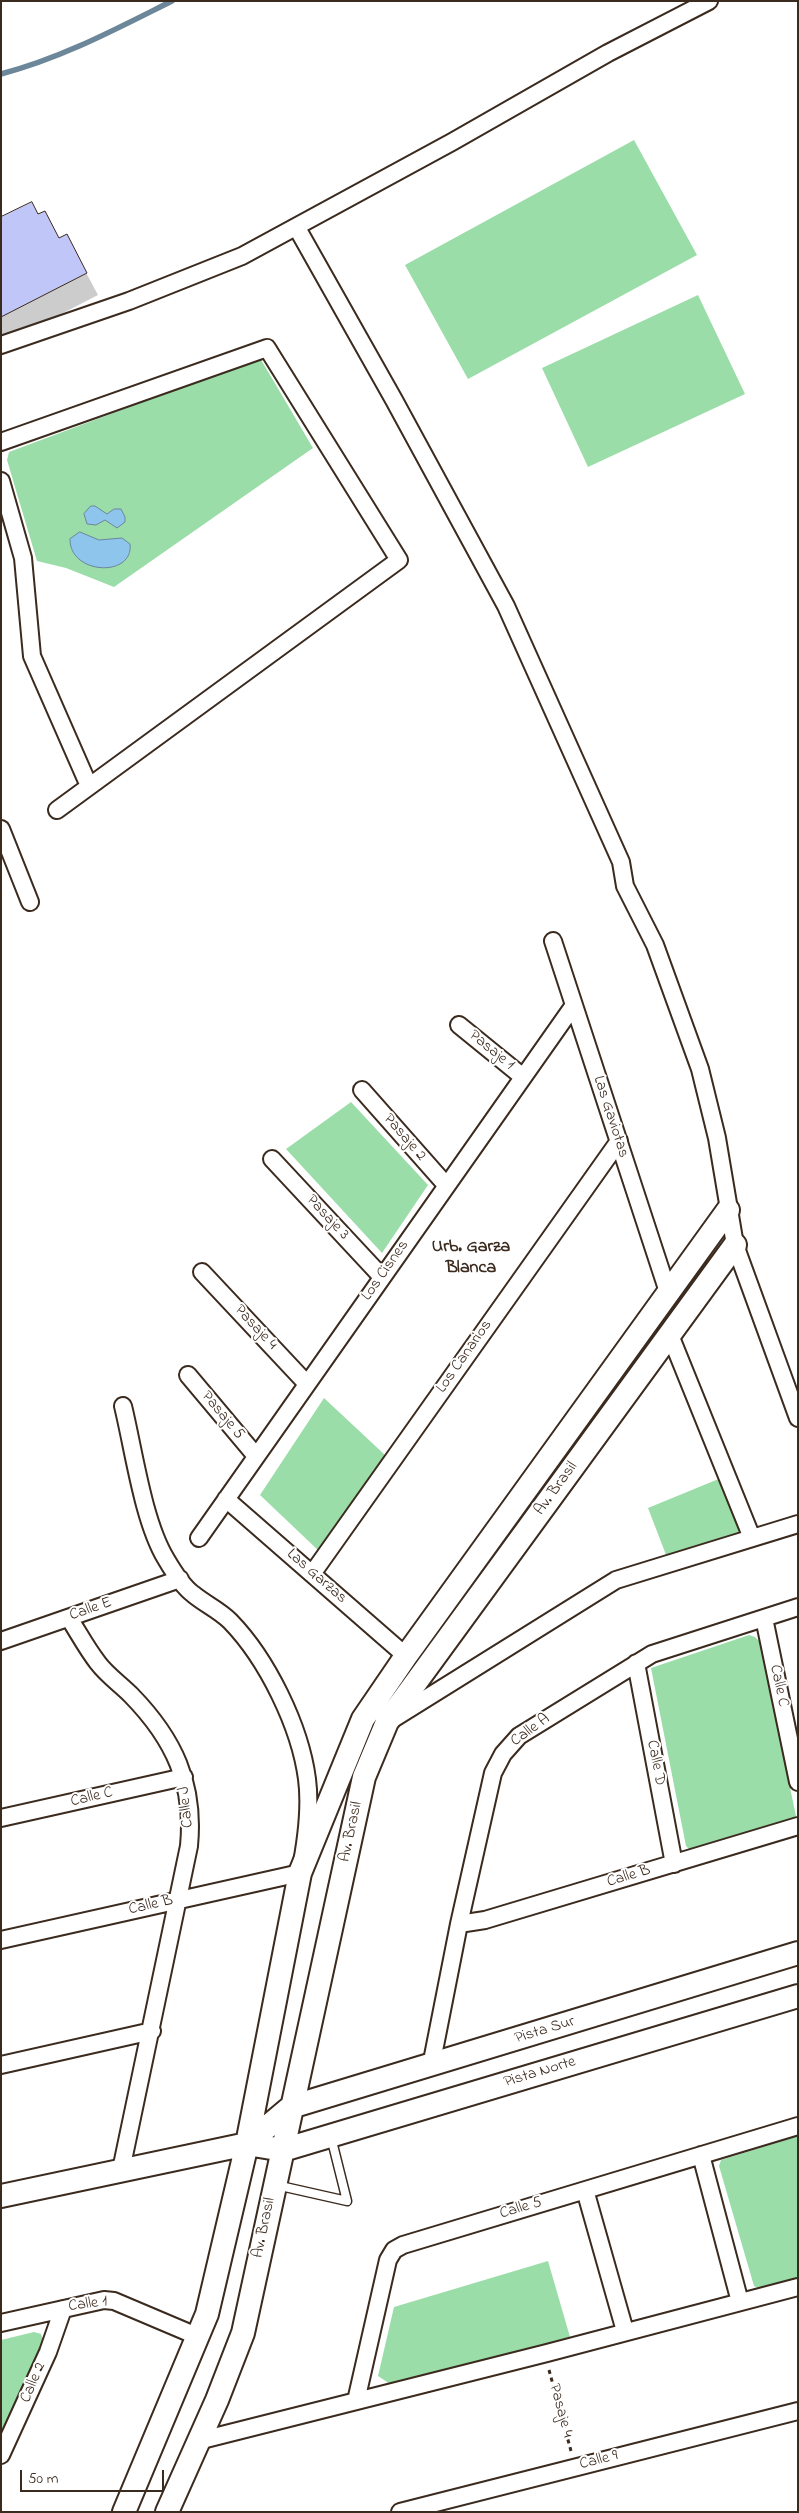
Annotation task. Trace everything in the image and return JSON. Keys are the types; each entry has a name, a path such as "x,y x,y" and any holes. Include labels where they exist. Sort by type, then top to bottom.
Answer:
{"street":[{"path":"1,345 212,270 297,228 608,53 709,1"},
{"path":"297,228 432,469 506,606 621,862 626,886 655,945 700,1069 717,1138 735,1245 798,1418"},
{"path":"1,442 266,348 399,560 57,810"},
{"path":"1,481 23,558 32,656 89,786"},
{"path":"1,829 30,902"},
{"name":"Las Gaviotas","path":"553,941 668,1292"},
{"name":"Los Cisnes","path":"198,1538 574,1005"},
{"name":"Pasaje 1","path":"459,1025 523,1077"},
{"name":"Pasaje 2","path":"362,1090 446,1186"},
{"name":"Los Canarios","path":"312,1574 618,1141"},
{"name":"Pasaje 3","path":"272,1159 382,1278"},
{"name":"Av. Brasil","path":"124,2512 199,2337 207,2314 247,2144 300,1873 363,1720 406,1656 728,1210"},
{"name":"Av. Brasil","path":"167,2512 232,2364 242,2333 364,1777 387,1722 735,1245"},
{"name":"Pasaje 4","path":"202,1272 307,1384"},
{"path":"670,1335 752,1538"},
{"name":"Pasaje 5","path":"188,1375 256,1456"},
{"path":"123,1406 153,1532 166,1558 180,1580 192,1593 217,1610 241,1634 259,1658 287,1711 307,1778 307,1818 300,1873"},
{"name":"Las Garzas","path":"226,1499 406,1656"},
{"path":"387,1722 616,1580 798,1524"},
{"name":"Calle E","path":"1,1641 180,1580"},
{"name":"Calle A","path":"431,2066 459,1924 493,1773 502,1754 519,1736 652,1654 798,1607"},
{"name":"Calle J","path":"69,1618 98,1663 149,1716 175,1752 184,1777 189,1800 191,1825 189,1846 152,2031 121,2170"},
{"name":"Calle C","path":"764,1618 798,1782"},
{"name":"Calle D","path":"636,1663 674,1864"},
{"name":"Calle C","path":"1,1818 184,1777"},
{"name":"Calle B","path":"459,1924 485,1920 798,1826"},
{"name":"Calle B","path":"1,1940 300,1873"},
{"name":"Pista Sur","path":"291,2107 798,1953"},
{"name":"Pista Norte","path":"283,2150 798,1996"},
{"path":"1,2065 152,2031"},
{"path":"247,2144 291,2107"},
{"name":"Calle 5","path":"356,2401 388,2260 394,2250 403,2245 798,2126"},
{"path":"1,2196 247,2144 283,2150"},
{"path":"701,2155 740,2302"},
{"path":"585,2190 625,2331"},
{"path":"198,2441 798,2287"},
{"name":"Calle 1","path":"1,2323 104,2300 114,2301 199,2337"},
{"name":"Calle 2","path":"1,2455 48,2352 63,2309"},
{"name":"Calle 9","path":"400,2512 798,2411"}],"lane":[{"path":"274,2184 347,2201 330,2135"}],"path":[{"name":"Pasaje 4","path":"549,2368 571,2454"}],"green space":[{"path":"634,140 697,255 468,379 405,265"},
{"path":"698,295 745,394 588,467 542,368"},
{"path":"260,358 313,448 114,587 66,568 37,561 7,460 9,452"},
{"path":"351,1102 428,1185 382,1253 286,1149"},
{"path":"324,1398 385,1455 320,1552 260,1495"},
{"path":"721,1478 746,1533 668,1560 648,1508"},
{"path":"749,1635 759,1641 796,1816 794,1819 691,1851 686,1846 651,1668"},
{"path":"798,2136 798,2280 760,2289 754,2286 719,2166 721,2160"},
{"path":"548,2261 570,2337 390,2384 378,2376 394,2307"},
{"path":"34,2332 41,2334 44,2343 1,2442 1,2340"}],"water":[{"path":"91,506 95,506 107,514 114,509 121,509 125,522 117,528 105,520 96,525 87,524 84,514"},
{"path":"80,532 99,540 122,538 130,544 129,555 122,563 113,567 101,568 90,565 80,560 72,551 70,539"}],"building":[{"path":"32,202 38,214 45,211 59,238 67,234 87,273 1,317 1,217"}],"waterway":[{"path":"1,74 46,60 172,1"}],"district":[{"name":"Urb. Garza Blanca","path":"471,1258"}]}
